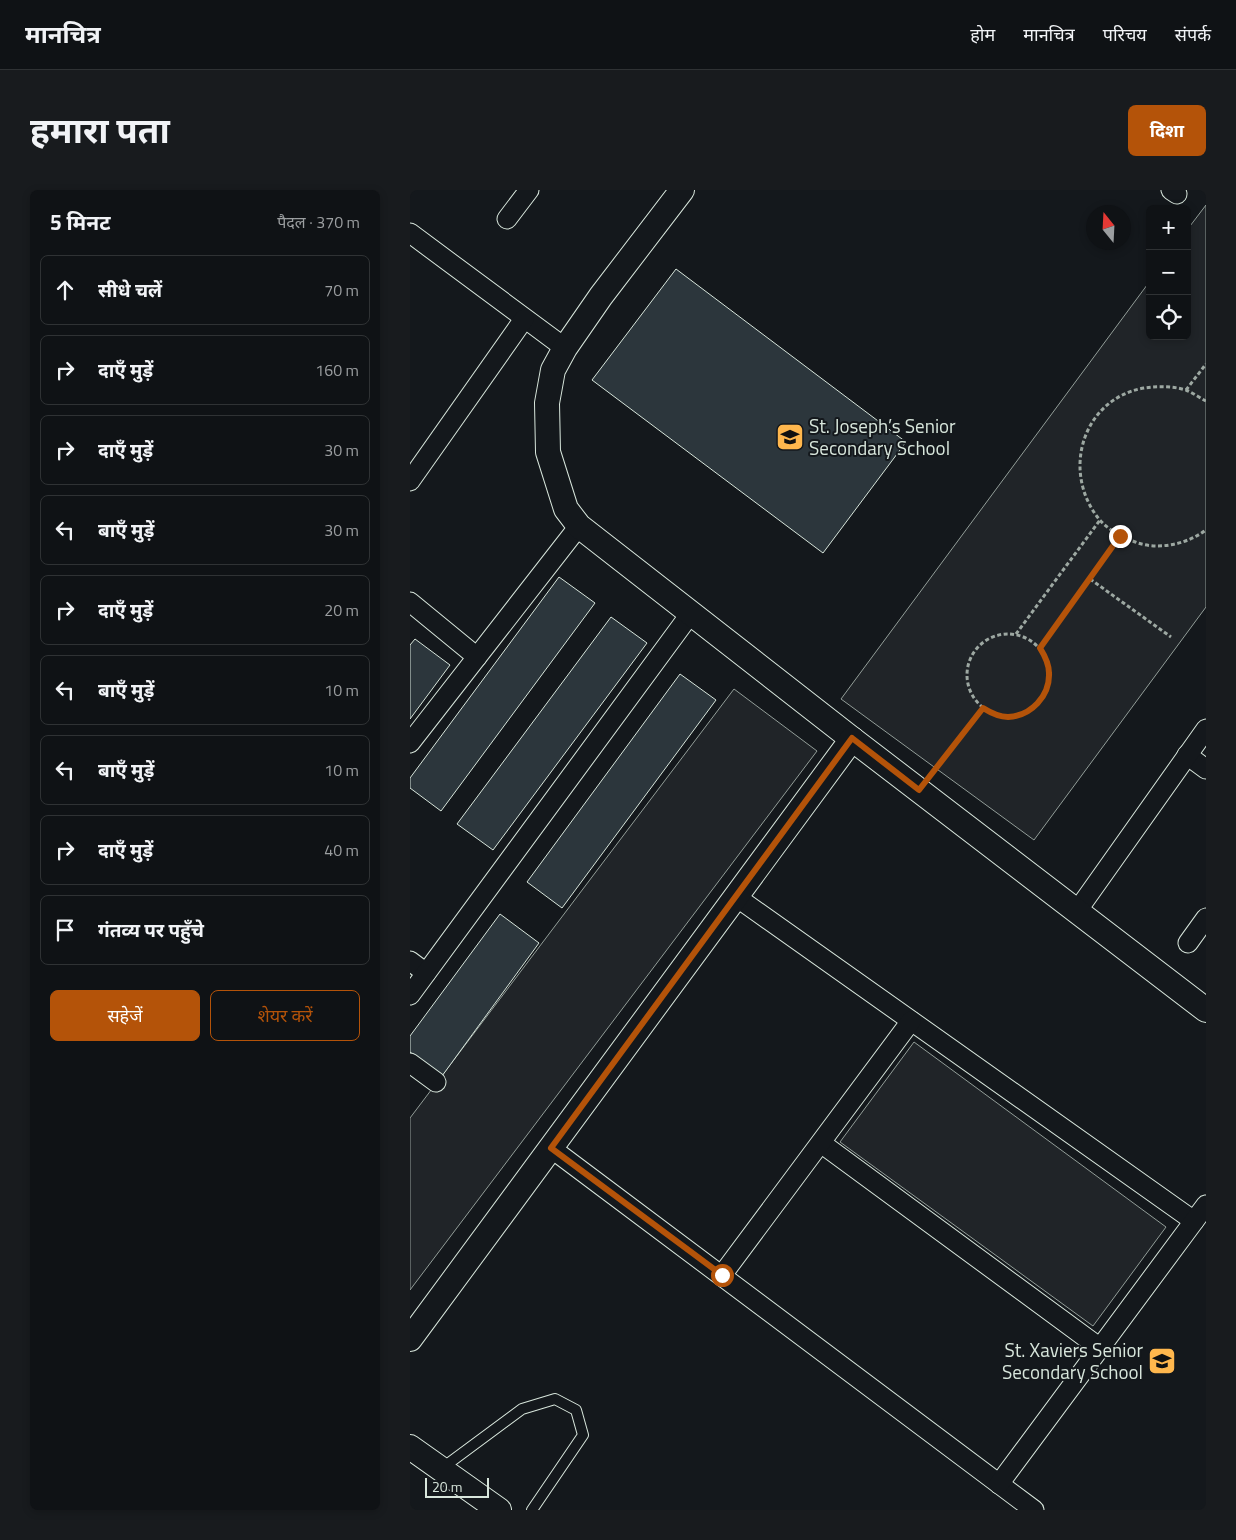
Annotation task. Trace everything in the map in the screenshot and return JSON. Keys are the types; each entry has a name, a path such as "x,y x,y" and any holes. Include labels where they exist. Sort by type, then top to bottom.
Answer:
{"street":[{"path":"507,219 529,190"},
{"path":"682,190 601,296 565,348 553,370 547,402 548,452 566,509 579,526 1206,1010"},
{"path":"410,233 565,348"},
{"path":"410,481 524,319"},
{"path":"410,744 579,526"},
{"path":"410,602 477,657"},
{"path":"410,995 691,613"},
{"path":"1077,911 1206,729"},
{"path":"410,1339 852,738"},
{"path":"1187,755 1206,769"},
{"path":"735,896 1194,1221"},
{"path":"1188,944 1206,918"},
{"path":"410,962 426,973"},
{"path":"722,1275 911,1021"},
{"path":"410,1062 436,1082"},
{"path":"821,1143 1100,1348"},
{"path":"551,1148 1034,1510"},
{"path":"999,1484 1206,1205"},
{"path":"410,1447 500,1510"}],"lane":[{"path":"441,1469 522,1409 555,1399 576,1410 583,1435 532,1510"}],"path":[{"path":"1186,390 1206,364"},
{"path":"1206,401 1186,390 1160,386 1134,390 1110,403 1092,422 1082,446 1079,473 1085,498 1100,520 1120,536 1146,545 1172,545 1197,537 1206,530"},
{"path":"1016,634 1100,520"},
{"path":"1040,648 1120,536"},
{"path":"1090,579 1171,637"},
{"path":"1002,634 1016,634 1029,639 1040,648 1047,660 1050,673 1048,686 1042,698 1033,708 1021,714 1008,717 994,715 973,698 967,686 966,672 970,658 978,647 989,638 1002,634"},
{"path":"919,790 983,708"}],"shaded area":[{"path":"1206,205 1206,607 1034,840 841,699 1146,286 1146,340 1191,340 1191,225"},
{"path":"734,689 817,751 410,1290 410,1118"},
{"path":"914,1042 1166,1227 1093,1326 840,1142"}],"building":[{"path":"676,269 906,442 823,553 592,380"},
{"path":"559,577 595,603 441,811 410,788 410,778"},
{"path":"611,617 647,643 493,850 457,824"},
{"path":"415,639 450,665 410,719 410,645"},
{"path":"680,674 716,700 562,908 527,882"},
{"path":"500,914 539,943 442,1076 410,1052 410,1036"}],"place":[{"name":"St. Joseph’s Senior Secondary School","path":"790,437"},
{"name":"St. Xaviers Senior Secondary School","path":"1162,1361"}],"route":[{"path":"722,1275 551,1148 852,738 919,790 983,708 994,715 1008,717 1021,714 1033,708 1042,698 1048,686 1050,673 1047,660 1040,648 1120,536"}]}
